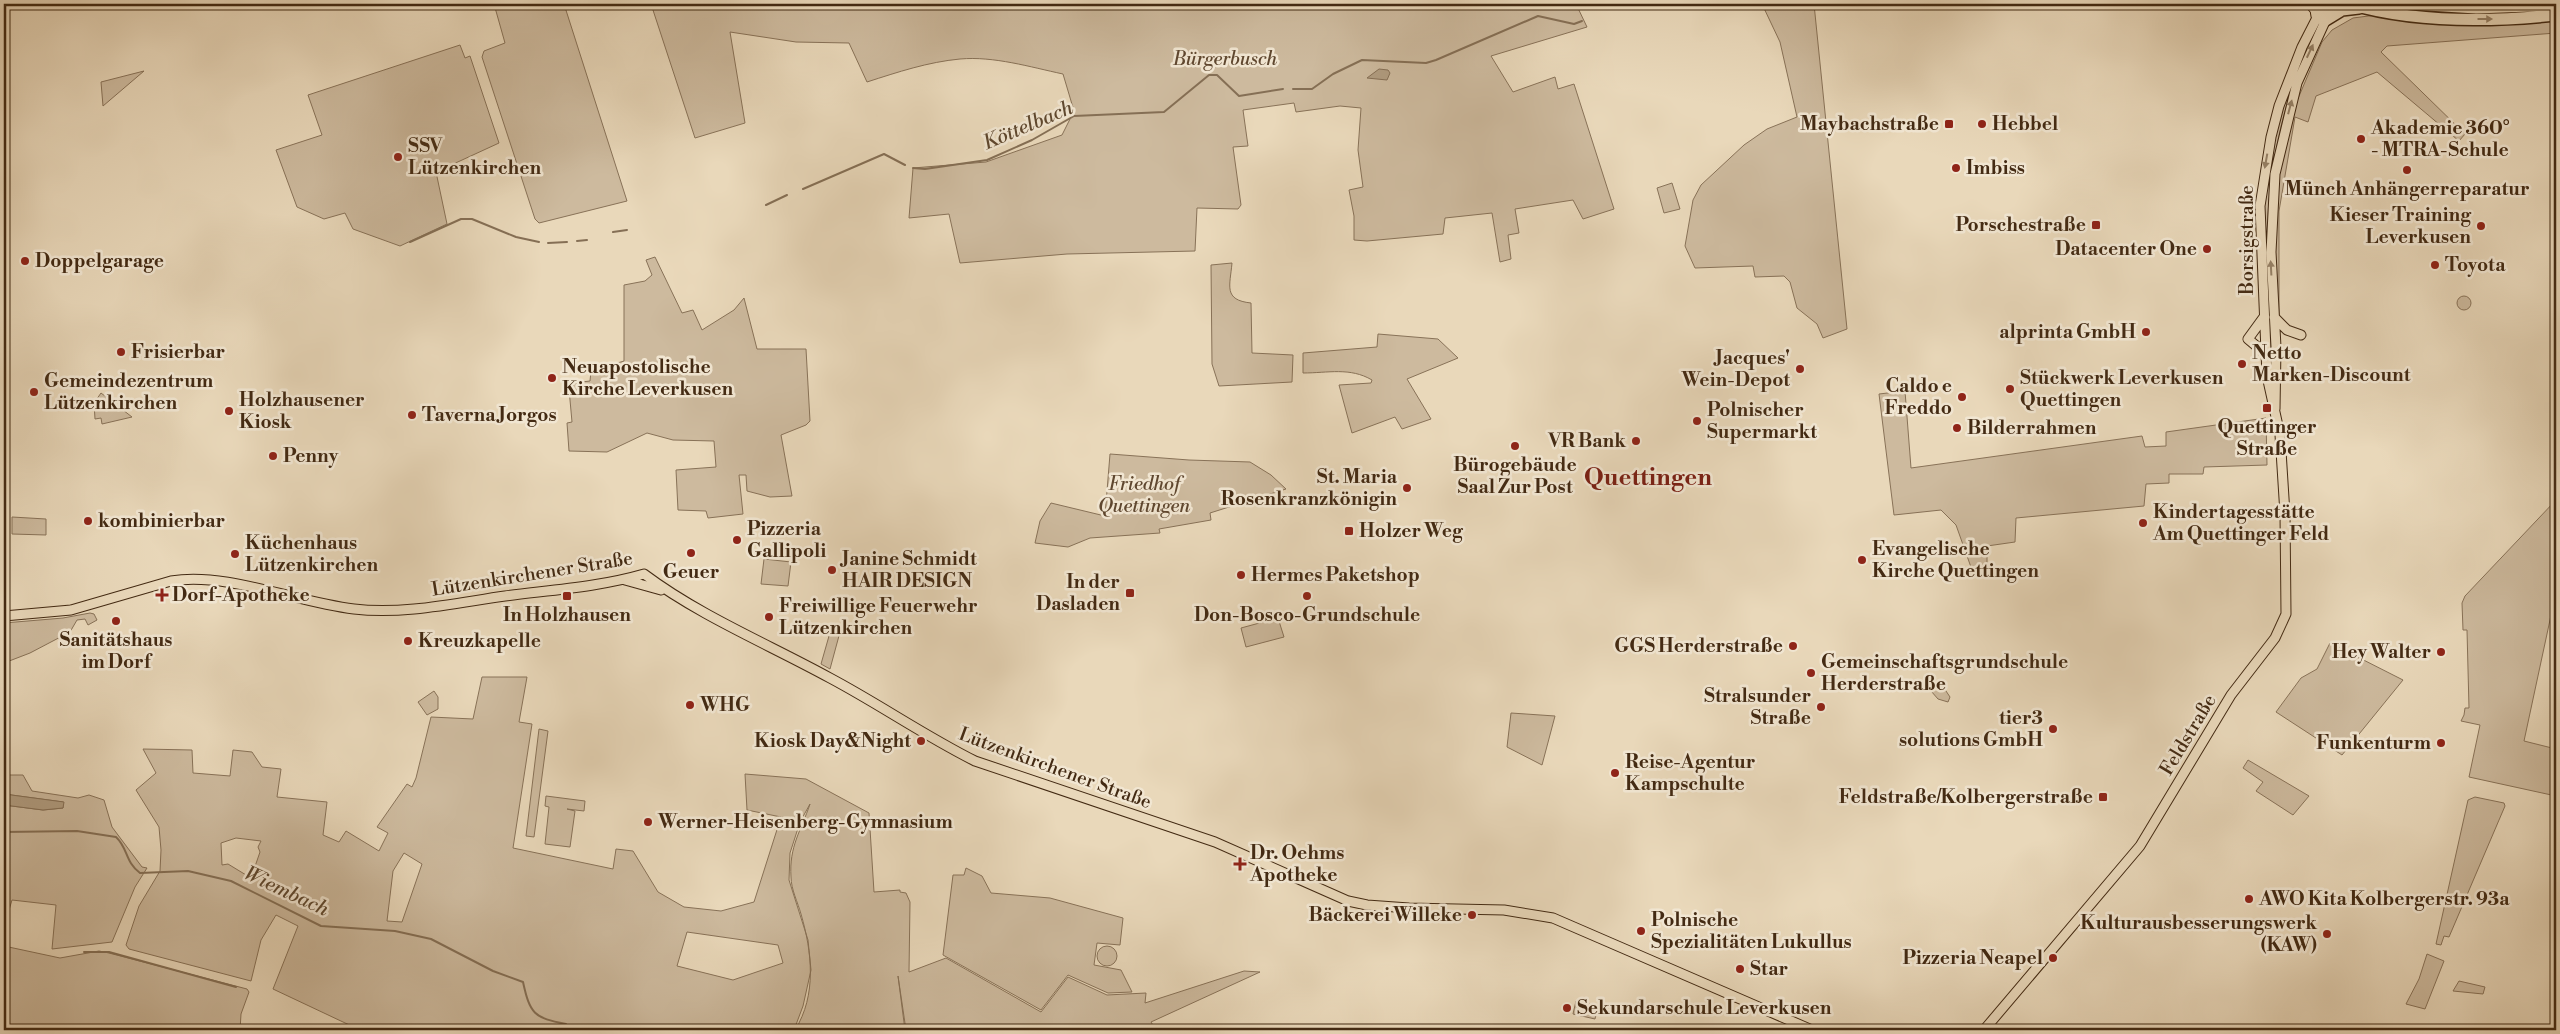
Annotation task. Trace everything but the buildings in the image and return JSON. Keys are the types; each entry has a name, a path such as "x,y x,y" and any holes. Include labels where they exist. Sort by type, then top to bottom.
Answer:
{"highway":[{"path":"2350,4 2364,8 2425,17 2508,19 2556,15"},
{"path":"2412,4 2476,8 2556,5"},
{"path":"2320,18 2342,10 2364,8"}],"main road":[{"path":"2310,4 2320,18 2333,4"},
{"name":"Borsigstraße","path":"2270,334 2274,316 2270,252 2275,174 2297,83 2324,4"},
{"name":"Borsigstraße","path":"2270,334 2264,317 2260,225 2265,168 2279,106 2320,18"},
{"path":"2274,316 2287,330 2301,334"},
{"path":"2264,317 2248,339 2267,355"},
{"name":"Feldstraße","path":"2270,334 2267,355 2270,398 2275,409"},
{"name":"Feldstraße","path":"1984,1030 2140,846 2231,695 2281,628 2288,601 2287,549 2280,436 2275,409 2270,334"},
{"name":"Lützenkirchener Straße","path":"4,616 71,610 187,578 219,581 343,608 378,611 411,609 623,580 644,574 670,593 830,678 975,761 1215,842 1348,901 1367,905 1401,907 1504,910 1552,918 1812,1030"}],"green space":[{"path":"494,4 564,4 627,201 539,223 535,219 482,57 484,51 505,43"},
{"name":"Bürgerbusch","path":"651,4 1576,4 1587,27 1491,56 1513,92 1555,77 1558,89 1574,84 1614,209 1583,219 1573,200 1515,209 1519,233 1508,235 1511,259 1500,262 1492,213 1445,218 1443,234 1367,241 1354,240 1354,216 1349,190 1363,187 1358,150 1361,108 1340,106 1296,112 1294,103 1243,110 1248,146 1233,147 1241,205 1238,209 1197,208 1195,251 1067,254 960,263 949,214 909,218 913,168 986,162 1062,135 1074,111 1063,74 1025,65 973,58 948,60 925,65 867,82 849,43 796,42 730,32 745,123 695,138"},
{"path":"1762,4 1814,4 1847,329 1823,338 1817,324 1797,308 1790,282 1784,276 1755,277 1753,266 1695,268 1685,246 1693,200 1701,185 1744,145 1767,129 1797,117 1780,42"},
{"path":"2325,13 2303,58 2281,126 2269,200 2267,257 2264,226 2265,194 2269,162 2276,131 2285,100 2297,70 2310,41"},
{"path":"2376,15 2476,24 2556,20 2556,33 2387,46 2381,52 2465,134 2459,141 2377,72 2316,96 2308,122 2295,117 2279,211 2279,315 2274,245 2279,171 2294,108 2322,42 2332,30 2353,18"},
{"name":"SSV Lützenkirchen","path":"460,45 465,58 470,56 499,143 436,172 447,224 400,246 353,229 345,213 324,219 297,207 276,150 322,135 308,95"},
{"path":"144,71 103,106 101,82"},
{"path":"1672,183 1680,209 1664,213 1657,188"},
{"path":"655,257 682,313 693,310 702,330 734,310 744,298 757,349 806,349 810,421 806,425 781,435 792,496 770,497 747,491 746,475 739,475 743,514 708,518 706,511 678,510 676,470 716,467 714,441 673,440 647,433 607,452 569,451 567,423 572,422 569,389 573,388 573,383 590,381 591,371 624,361 624,285 645,281 652,275 646,260"},
{"path":"1232,263 1230,291 1236,299 1251,303 1252,353 1293,355 1292,382 1219,386 1212,364 1211,265"},
{"path":"2461,296 2467,296 2471,303 2467,310 2461,310 2457,306 2457,300"},
{"path":"1378,334 1438,339 1458,358 1407,379 1431,419 1402,429 1395,417 1352,433 1339,385 1371,383 1372,380 1347,372 1303,373 1303,353 1377,347"},
{"path":"1905,391 1911,468 2142,436 2145,447 2166,446 2166,432 2266,418 2267,465 2204,467 2203,474 2169,474 2169,483 2146,484 2144,506 2016,518 2015,542 1987,546 1987,569 1972,570 1956,525 1941,510 1894,515 1879,394"},
{"path":"101,393 132,417 102,424 101,418 95,419 94,403"},
{"name":"Friedhof Quettingen","path":"1110,454 1250,462 1271,475 1286,489 1210,513 1211,520 1159,529 1160,533 1090,538 1068,547 1035,543 1040,521 1051,503 1105,516"},
{"path":"2556,500 2556,592 2524,741 2556,749 2556,796 2469,777 2480,725 2461,721 2465,708 2469,708 2467,630 2463,630 2462,603 2465,596"},
{"path":"12,517 46,519 46,535 12,534"},
{"path":"764,559 791,562 788,586 761,584"},
{"path":"90,613 94,614 97,620 88,625 85,619 77,620 70,632 30,653 4,663 4,623 63,618"},
{"path":"1278,618 1284,637 1246,647 1241,628"},
{"path":"831,629 840,632 830,669 821,664"},
{"path":"2330,643 2403,680 2342,755 2276,712 2301,678 2317,669"},
{"path":"482,677 527,677 519,722 532,724 513,848 613,869 616,849 633,851 658,892 684,907 721,911 754,902 781,817 747,810 745,774 806,779 869,813 874,892 900,890 900,892 906,893 910,902 909,972 946,958 1041,1012 1068,977 1107,995 1146,993 1145,1003 1244,971 1260,972 1151,1022 1156,1030 906,1030 898,976 905,1030 795,1030 807,1002 810,973 803,1006 794,1030 360,1030 273,989 298,926 276,915 261,940 251,981 129,949 126,945 139,906 160,871 159,827 136,790 156,773 143,749 192,750 193,773 230,776 233,750 252,752 262,767 281,769 277,797 327,802 323,835 339,842 346,831 379,851 388,833 377,827 407,784 412,787 416,778 431,717 473,719","holes":["810,804 796,839 791,866 792,886 806,932 789,880 790,853 800,822","236,838 261,841 258,847 260,852 251,878 228,864 222,865 221,843","404,853 422,864 402,922 387,921 393,871","687,932 778,945 783,963 733,980 677,966"]},
{"path":"1935,685 1944,688 1950,697 1948,702 1938,699 1931,691"},
{"path":"434,691 438,697 438,709 427,715 418,702"},
{"path":"1511,713 1555,716 1542,765 1507,747"},
{"path":"539,729 548,731 534,837 526,836"},
{"path":"2248,760 2309,796 2293,815 2256,791 2263,782 2243,768"},
{"path":"4,775 23,775 32,791 78,798 89,795 104,800 112,827 142,867 147,868 135,887 112,942 52,949 56,905 12,900 4,927 4,805 43,810 63,808 63,802 4,794"},
{"path":"546,796 585,801 584,811 567,809 575,811 570,847 545,844 549,807 545,806"},
{"path":"2475,797 2504,803 2505,806 2449,937 2444,936 2441,945 2436,944 2468,800"},
{"path":"966,868 982,876 991,893 1050,898 1123,918 1120,945 1097,943 1094,965 1121,970 1132,992 1108,993 1068,975 1041,1010 943,955 953,875 964,875"},
{"path":"4,946 60,958 99,951 247,989 249,992 241,1014 240,1030 4,1030"},
{"path":"1107,946 1114,949 1117,956 1114,963 1107,966 1100,963 1097,956 1100,949"},
{"path":"2427,954 2444,961 2425,1009 2406,1004 2419,979"},
{"path":"2459,981 2485,987 2483,994 2453,991"},
{"path":"1576,1001 1598,1006 1595,1019 1573,1014"}],"shaded area":[{"path":"1379,69 1388,70 1390,73 1387,80 1367,78"},
{"path":"4,794 64,802 63,808 43,810 4,805"}],"waterway":[{"name":"Köttelbach","path":"1612,7 1619,4"},
{"name":"Köttelbach","path":"1293,89 1312,89 1333,74 1362,60 1426,63 1538,16 1574,24 1582,21"},
{"name":"Köttelbach","path":"913,168 925,169 987,160 1032,140 1074,116 1164,112 1209,75 1217,75 1239,96 1283,89"},
{"name":"Köttelbach","path":"803,189 884,154 905,165"},
{"name":"Köttelbach","path":"766,205 787,195"},
{"name":"Köttelbach","path":"410,242 461,219 472,219 516,237 539,242"},
{"name":"Köttelbach","path":"613,232 627,230"},
{"name":"Köttelbach","path":"577,241 587,240"},
{"name":"Köttelbach","path":"548,243 567,242"},
{"name":"Wiembach","path":"4,832 77,831 116,837 123,846 129,860 140,873 188,871 231,881 321,926 395,931 431,939 493,971 523,982 528,1001 535,1013 540,1017 566,1024 570,1030"},
{"path":"84,952 109,952 236,987"}],"place":[{"name":"Maybachstraße","path":"1949,124"},
{"name":"Hebbel","path":"1982,124"},
{"name":"Akademie 360° - MTRA-Schule","path":"2361,139"},
{"name":"SSV Lützenkirchen","path":"398,157"},
{"name":"Imbiss","path":"1956,168"},
{"name":"Münch Anhängerreparatur","path":"2407,170"},
{"name":"Porschestraße","path":"2096,225"},
{"name":"Kieser Training Leverkusen","path":"2481,226"},
{"name":"Datacenter One","path":"2207,249"},
{"name":"Doppelgarage","path":"25,261"},
{"name":"Toyota","path":"2435,265"},
{"name":"alprinta GmbH","path":"2146,332"},
{"name":"Frisierbar","path":"121,352"},
{"name":"Netto Marken-Discount","path":"2242,364"},
{"name":"Jacques' Wein-Depot","path":"1800,369"},
{"name":"Neuapostolische Kirche Leverkusen","path":"552,378"},
{"name":"Stückwerk Leverkusen Quettingen","path":"2010,389"},
{"name":"Gemeindezentrum Lützenkirchen","path":"34,392"},
{"name":"Caldo e Freddo","path":"1962,397"},
{"name":"Quettinger Straße","path":"2267,408"},
{"name":"Holzhausener Kiosk","path":"229,411"},
{"name":"Taverna Jorgos","path":"412,415"},
{"name":"Polnischer Supermarkt","path":"1697,421"},
{"name":"Bilderrahmen","path":"1957,428"},
{"name":"VR Bank","path":"1636,441"},
{"name":"Bürogebäude Saal Zur Post","path":"1515,446"},
{"name":"Penny","path":"273,456"},
{"name":"St. Maria Rosenkranzkönigin","path":"1407,488"},
{"name":"kombinierbar","path":"88,521"},
{"name":"Kindertagesstätte Am Quettinger Feld","path":"2143,523"},
{"name":"Holzer Weg","path":"1349,531"},
{"name":"Pizzeria Gallipoli","path":"737,540"},
{"name":"Geuer","path":"691,553"},
{"name":"Küchenhaus Lützenkirchen","path":"235,554"},
{"name":"Evangelische Kirche Quettingen","path":"1862,560"},
{"name":"Janine Schmidt HAIR DESIGN","path":"832,570"},
{"name":"Hermes Paketshop","path":"1241,575"},
{"name":"In der Dasladen","path":"1130,593"},
{"name":"Dorf-Apotheke","path":"162,595"},
{"name":"In Holzhausen","path":"567,596"},
{"name":"Don-Bosco-Grundschule","path":"1307,596"},
{"name":"Freiwillige Feuerwehr Lützenkirchen","path":"769,617"},
{"name":"Sanitätshaus im Dorf","path":"116,621"},
{"name":"Kreuzkapelle","path":"408,641"},
{"name":"GGS Herderstraße","path":"1793,646"},
{"name":"Hey Walter","path":"2441,652"},
{"name":"Gemeinschaftsgrundschule Herderstraße","path":"1811,673"},
{"name":"WHG","path":"690,705"},
{"name":"Stralsunder Straße","path":"1821,707"},
{"name":"tier3 solutions GmbH","path":"2053,729"},
{"name":"Kiosk Day&Night","path":"921,741"},
{"name":"Funkenturm","path":"2441,743"},
{"name":"Reise-Agentur Kampschulte","path":"1615,773"},
{"name":"Feldstraße/Kolbergerstraße","path":"2103,797"},
{"name":"Werner-Heisenberg-Gymnasium","path":"648,822"},
{"name":"Dr. Oehms Apotheke","path":"1240,864"},
{"name":"AWO Kita Kolbergerstr. 93a","path":"2249,899"},
{"name":"Bäckerei Willeke","path":"1472,915"},
{"name":"Polnische Spezialitäten Lukullus","path":"1641,931"},
{"name":"Kulturausbesserungswerk (KAW)","path":"2327,934"},
{"name":"Pizzeria Neapel","path":"2053,958"},
{"name":"Star","path":"1740,969"},
{"name":"Sekundarschule Leverkusen","path":"1567,1008"}],"district":[{"name":"Quettingen","path":"1648,478"}]}
